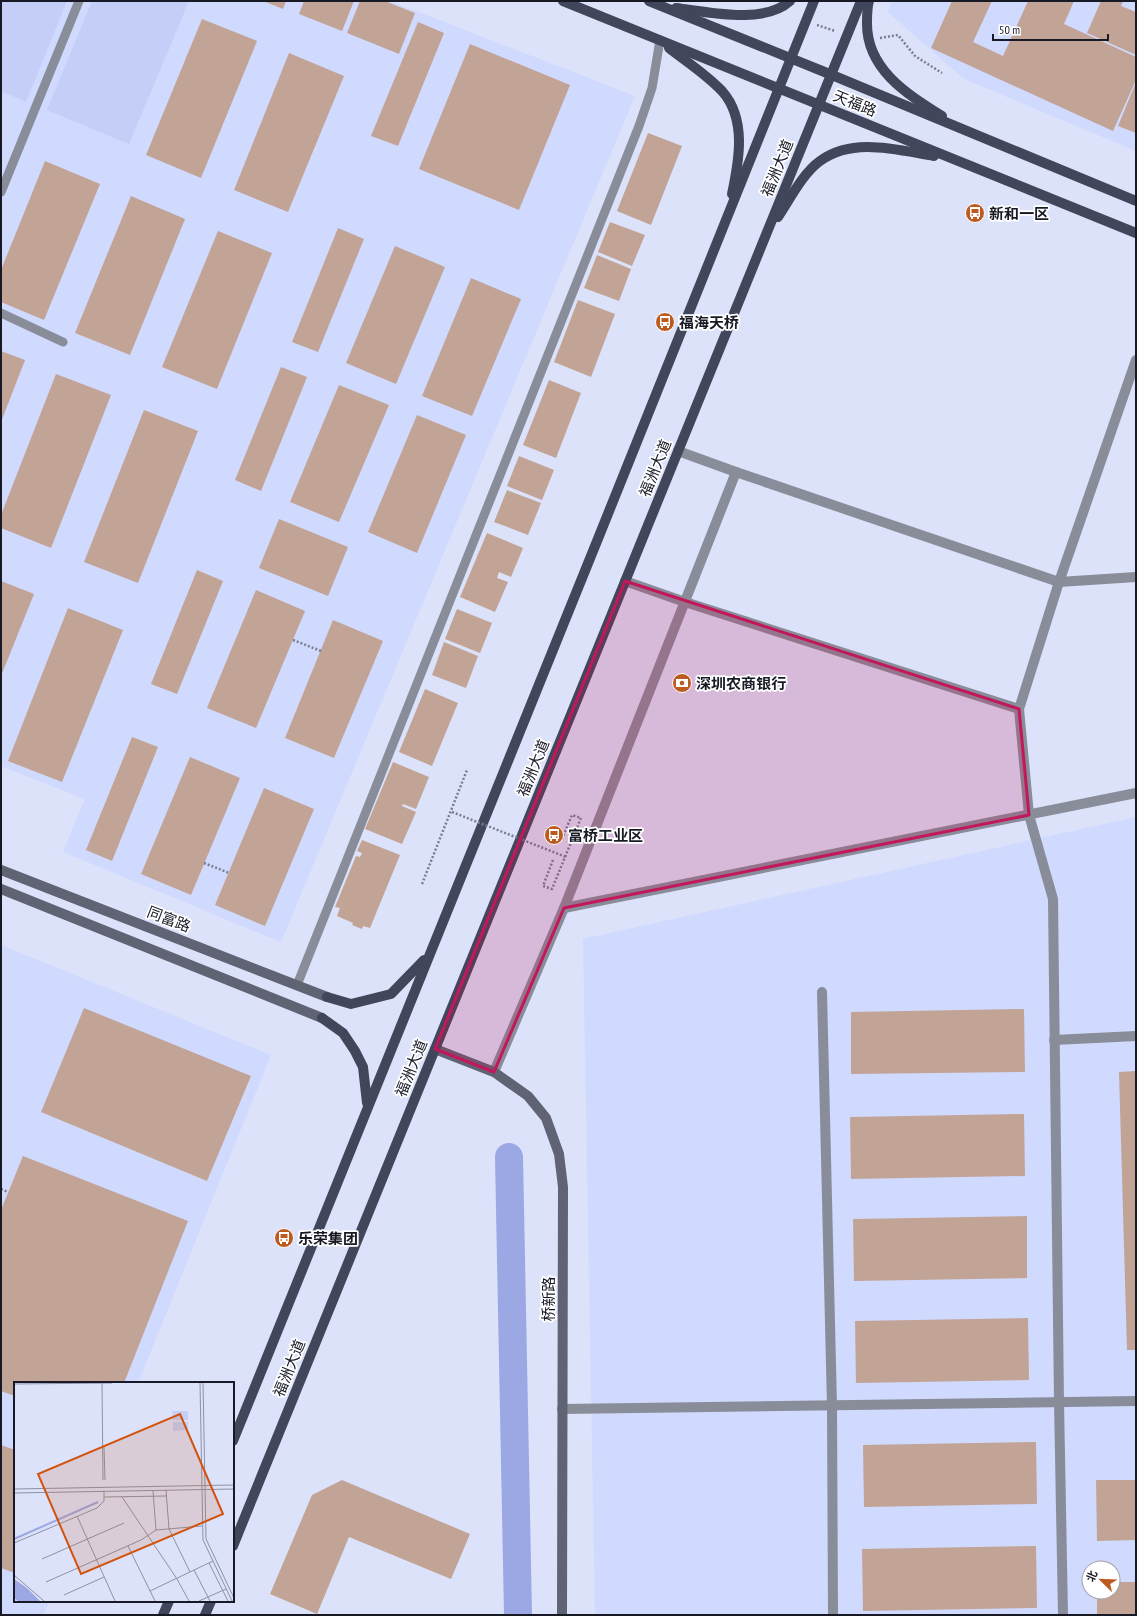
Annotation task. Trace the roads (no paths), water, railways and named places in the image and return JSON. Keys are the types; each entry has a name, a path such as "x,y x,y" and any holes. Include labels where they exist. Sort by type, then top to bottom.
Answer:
{"main road":[{"name":"天福路","path":"563,1 1136,233"},
{"name":"天福路","path":"649,1 791,58 1136,201"},
{"path":"661,6 728,15 760,14 784,7 790,1"},
{"name":"福洲大道","path":"234,1438 367,1106 780,89 814,1"},
{"name":"福洲大道","path":"234,1544 861,1"},
{"path":"868,1 867,33 873,55 886,74 915,98 966,131"},
{"path":"660,40 703,74 722,92 734,112 740,138 738,169 727,220"},
{"path":"764,239 801,181 820,161 841,150 868,146 952,158"},
{"path":"327,997 352,1004 391,994 428,956"},
{"path":"322,1018 343,1033 364,1067 367,1106"},
{"path":"163,1615 169,1602"},
{"path":"205,1615 211,1602"}],"street":[{"path":"1064,1615 1059,1402 1053,900 1029,815 1019,709 1059,582 1136,360"},
{"path":"678,451 1059,582 1136,577"},
{"path":"494,1072 564,908 736,472"},
{"path":"625,581 685,602 1019,709"},
{"path":"564,908 1136,793"},
{"name":"同富路","path":"1,870 327,997"},
{"path":"1,889 322,1018"},
{"path":"822,992 832,1406 833,1615"},
{"path":"1054,1040 1136,1036"},
{"name":"桥新路","path":"435,1049 494,1072 528,1096 546,1118 559,1154 563,1187 562,1615"},
{"path":"562,1409 1136,1401"}],"lane":[{"path":"1,192 79,1"},
{"path":"297,985 639,126 652,88 660,40"},
{"path":"1,313 63,342"}],"waterway":[{"path":"509,1157 518,1615"}],"place":[{"name":"新和一区","path":"975,213"},
{"name":"福海天桥","path":"665,322"},
{"name":"深圳农商银行","path":"682,683"},
{"name":"富桥工业区","path":"554,835"},
{"name":"乐荣集团","path":"284,1238"}]}
